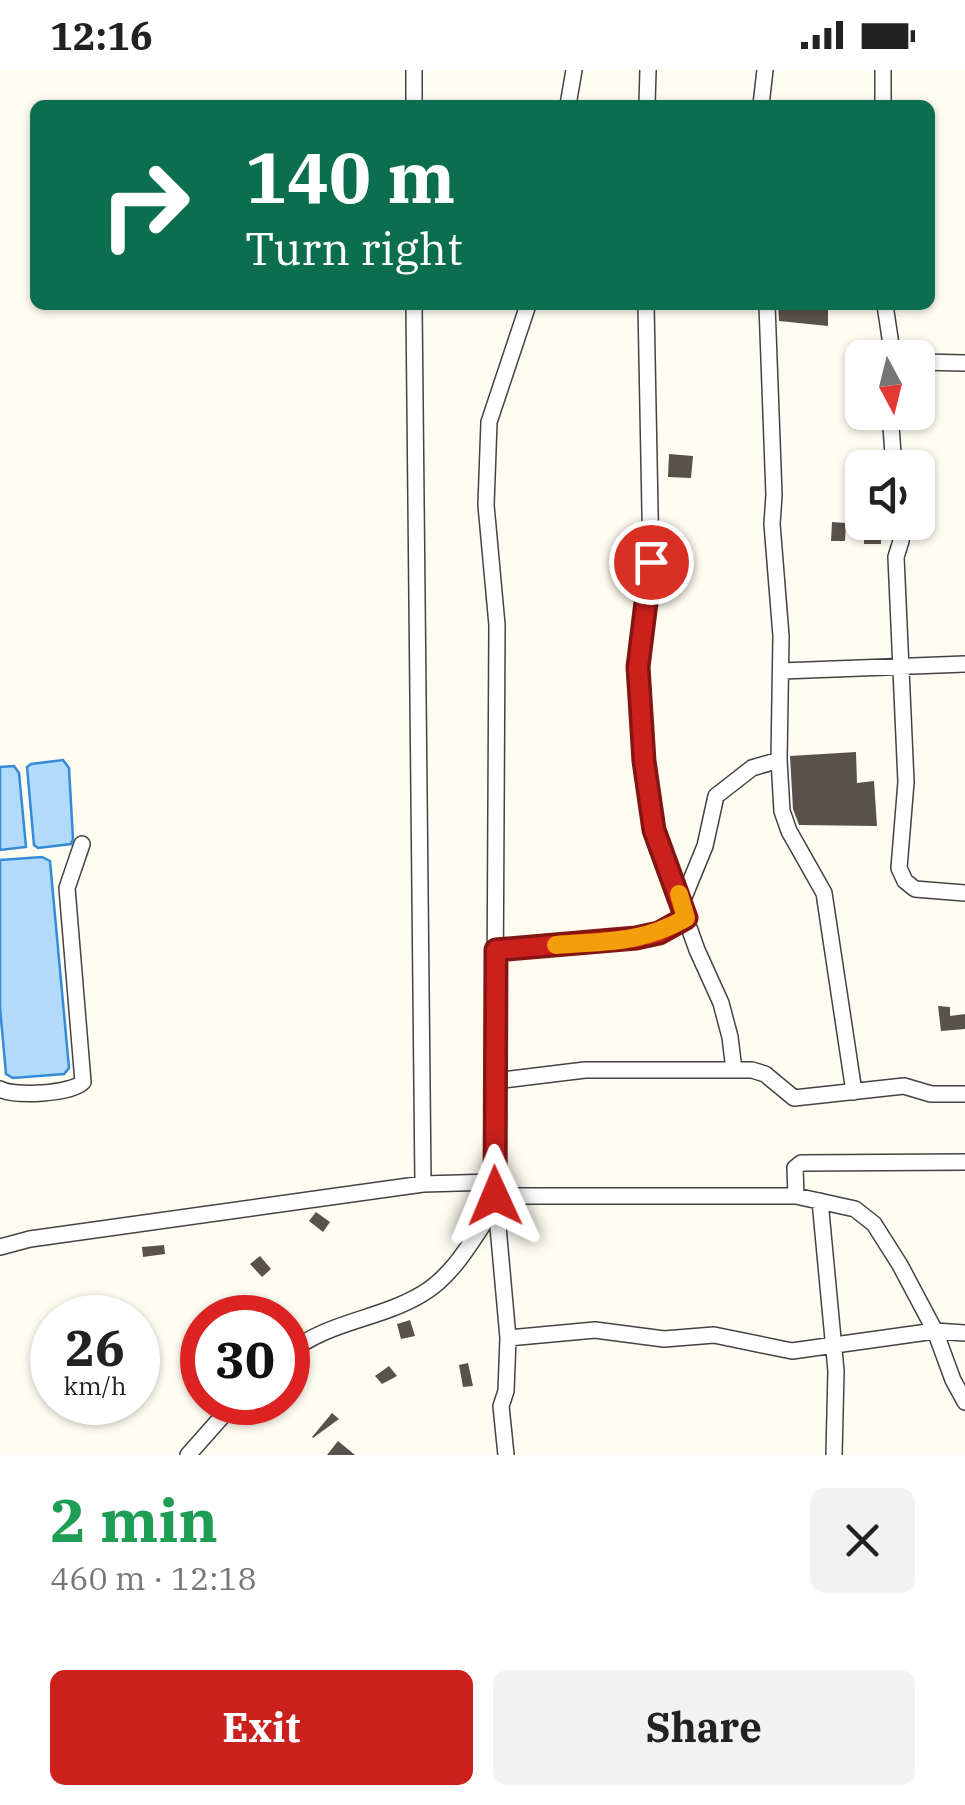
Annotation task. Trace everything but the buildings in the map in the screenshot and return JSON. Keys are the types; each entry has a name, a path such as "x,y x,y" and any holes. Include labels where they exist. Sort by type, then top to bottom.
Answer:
{"street":[{"path":"414,70 414,100"},
{"path":"569,100 574,70"},
{"path":"647,100 648,70"},
{"path":"762,100 765,70"},
{"path":"883,70 883,100"},
{"path":"414,310 423,1184"},
{"path":"506,1455 501,1406 506,1391 508,1338 495,1194 498,624 486,515 488,434 526,310"},
{"path":"646,310 651,562 638,677 644,761 654,830 720,1002 734,1070"},
{"path":"768,310 772,524 782,670 778,760 782,811 824,893 854,1092"},
{"path":"886,310 890,340"},
{"path":"935,363 965,364"},
{"path":"900,540 896,557 906,782 899,868 905,881 915,889 965,893"},
{"path":"782,670 965,664"},
{"path":"496,950 659,933 684,910 716,796 752,768 778,760"},
{"path":"0,1089 22,1094 76,1089 83,1082 67,888 82,844"},
{"path":"495,1081 586,1070 734,1070 765,1074 794,1098 904,1086 931,1094 965,1094"},
{"path":"796,1196 795,1168 801,1163 965,1162"},
{"path":"0,1247 30,1238 423,1184 495,1194 796,1196 854,1209 874,1224 935,1332 952,1380 965,1402"},
{"path":"310,1339 324,1330 424,1293 454,1265 495,1194"},
{"path":"820,1201 836,1384 834,1455"},
{"path":"508,1338 596,1330 664,1339 714,1335 792,1350 935,1332 965,1334"},
{"path":"188,1455 215,1425"},
{"path":"205,1439 216,1455"}],"water":[{"path":"63,760 69,768 73,839 71,844 38,848 34,845 27,767"},
{"path":"14,766 19,773 26,847 0,850 0,767"},
{"path":"42,857 50,861 69,1068 64,1074 13,1078 6,1074 0,1008 0,860"}],"slow traffic":[{"path":"556,945 659,933 686,918 679,894"}],"route":[{"path":"495,1196 496,950 636,938 659,933 686,918 654,830 644,761 638,667 651,562"}]}
